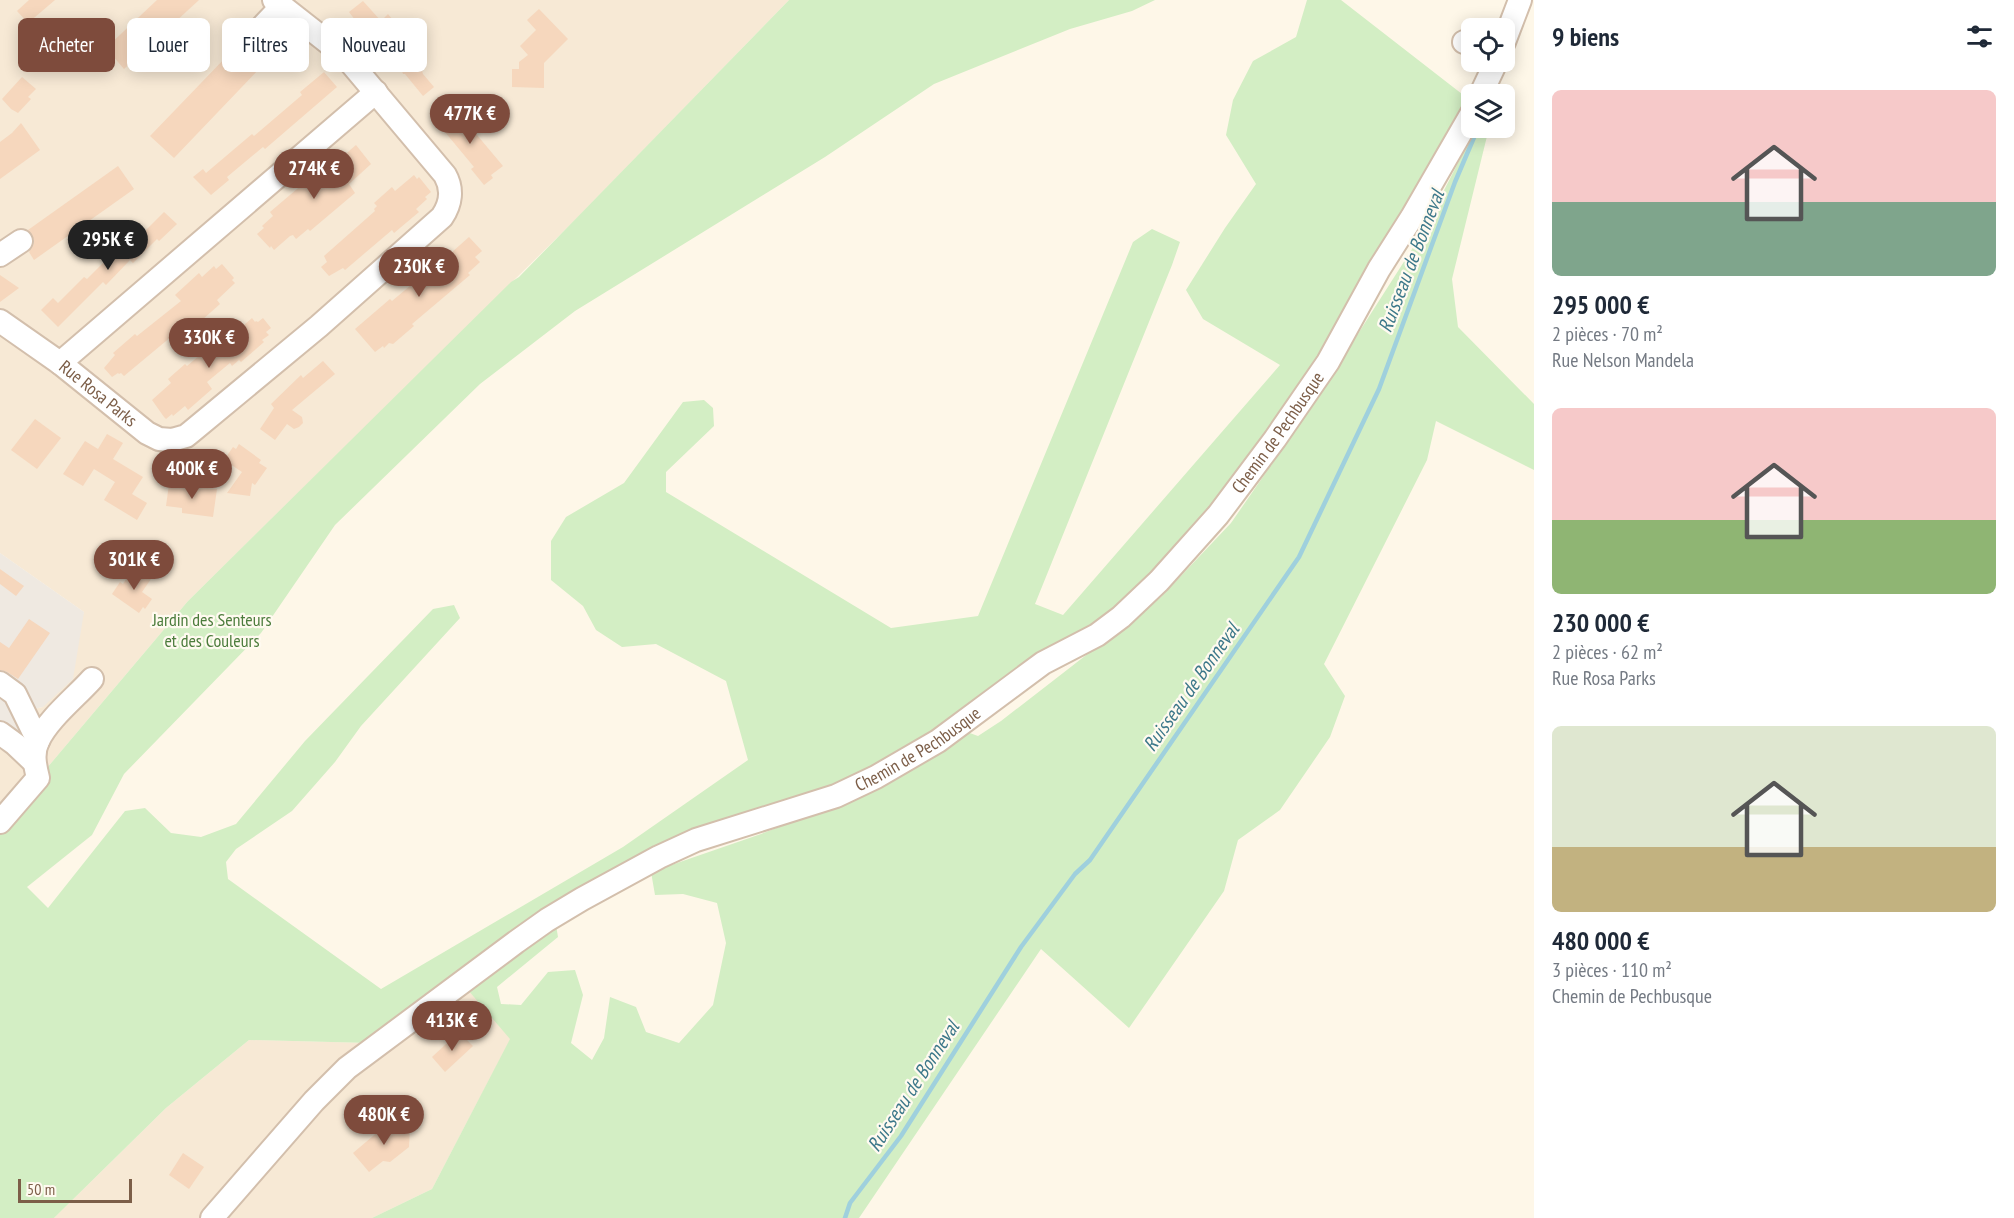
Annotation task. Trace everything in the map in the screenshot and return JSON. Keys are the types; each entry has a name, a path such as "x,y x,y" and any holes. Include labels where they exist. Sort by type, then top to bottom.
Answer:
{"street":[{"path":"1513,18 1520,0"},
{"path":"266,18 278,3"},
{"name":"Rue Rosa Parks","path":"0,321 60,363 142,430 159,439 172,440 186,436 319,326 437,222 445,212 450,199 450,187 445,175 344,55 278,3"},
{"path":"60,363 376,92"},
{"name":"Chemin de Pechbusque","path":"212,1218 314,1101 347,1068 547,920 659,857 687,844 828,799 876,777 939,741 1043,663 1097,635 1121,617 1159,581 1218,515 1275,439 1328,362 1379,269 1461,132"},
{"path":"0,255 21,241"},
{"path":"0,822 37,760 51,723 92,680"},
{"path":"0,683 15,694 37,760"},
{"path":"0,733 37,760"}],"shaded area":[{"path":"0,0 789,0 573,222 188,601 41,775 0,818 0,745 15,713 43,707 84,612 0,553"},
{"path":"0,553 84,612 73,679 43,707 15,713 21,736 0,745"},
{"path":"458,978 511,1038 432,1189 372,1218 54,1218 166,1108 249,1040 370,1043"}],"green space":[{"name":"Jardin des Senteurs et des Couleurs","path":"789,0 1155,0 1132,11 1070,29 934,84 825,157 575,311 480,384 335,525 261,633 124,774 92,835 27,887 48,908 125,811 145,808 171,833 201,837 236,824 305,741 433,609 454,605 460,618 361,726 335,762 292,811 236,849 226,862 228,879 381,989 623,847 748,760 726,681 656,644 622,647 596,630 583,606 551,580 551,541 566,517 624,483 683,402 704,400 713,408 714,426 666,472 666,492 891,628 978,616 1133,242 1152,229 1180,242 1035,604 1063,615 1280,365 1203,319 1186,290 1256,184 1226,135 1233,100 1253,61 1296,37 1307,0 1341,0 1461,93 1461,120 1324,350 1216,511 1094,631 893,762 827,792 659,846 370,1043 249,1040 166,1108 54,1218 0,1218 0,818 41,775 188,601 511,282 519,277"},
{"path":"1471,138 1487,138 1452,279 1458,327 1534,404 1534,470 1436,421 1427,460 1324,664 1345,696 1330,737 1280,810 1238,840 1224,891 1129,1028 1041,949 859,1218 372,1218 432,1189 510,1039 468,990 556,925 558,937 497,987 501,1004 521,1005 548,972 575,970 583,995 571,1043 592,1060 604,1038 610,997 636,1007 646,1032 679,1043 713,1005 726,943 717,903 683,894 655,895 651,872 869,793 967,732 978,736 1001,721 1161,597 1231,523 1310,409 1421,235"}],"building":[{"path":"29,0 55,0 34,18 23,18 17,11"},
{"path":"157,0 199,0 179,18 138,18"},
{"path":"363,1 378,18 354,18 349,12"},
{"path":"539,9 568,39 544,63 544,88 512,87 512,69 519,69 519,62 528,55 520,46 536,30 527,20"},
{"path":"127,28 127,66 124,69 115,58 115,40"},
{"path":"222,61 222,72 256,72 174,158 150,136"},
{"path":"324,72 337,87 265,149 263,147 227,177 229,180 211,195 193,177 203,169 206,173 252,134 254,136 302,95 300,92"},
{"path":"402,72 422,72 434,87 423,96"},
{"path":"22,77 36,89 28,97 31,99 18,113 2,99"},
{"path":"451,104 503,166 491,175 493,178 484,185 471,169 474,167 440,126 444,123 437,115"},
{"path":"21,123 40,150 0,179 0,142"},
{"path":"356,145 371,164 349,184 355,193 310,231 308,229 296,239 293,235 290,236 274,250 271,246 270,248 257,234 273,216 270,212 324,166 327,170"},
{"path":"118,166 134,189 34,260 29,252 34,240 28,230"},
{"path":"414,175 417,179 419,177 431,192 416,209 419,212 394,233 392,230 345,270 343,268 329,276 321,267 327,262 324,256 375,211 377,206 374,203 392,187 395,191"},
{"path":"164,212 177,224 159,241 157,239 133,263 130,260 106,285 103,282 58,327 41,310 53,298 58,303 84,277 87,279 111,255 113,258"},
{"path":"469,237 482,251 475,257 480,262 468,273 470,275 412,324 414,326 393,344 389,343 375,352 355,329 390,299 392,301 417,280 430,271 431,273"},
{"path":"222,264 234,278 232,280 235,283 217,300 220,304 202,320 201,318 187,329 184,326 124,376 118,373 112,377 104,368 115,355 113,353 181,301 175,295 199,273 202,277 214,266 216,269"},
{"path":"0,275 19,288 0,302"},
{"path":"252,318 258,322 263,318 271,328 266,332 269,335 262,340 264,342 241,362 239,360 232,366 230,363 207,382 212,389 188,410 185,406 166,419 152,400 171,383 168,379 201,354 207,357"},
{"path":"323,361 335,374 292,410 302,417 303,423 294,429 287,424 275,440 260,429 274,408 271,404 301,375 303,378"},
{"path":"35,419 61,438 37,469 11,450"},
{"path":"107,434 123,443 113,459 143,477 132,494 147,503 137,520 104,500 115,482 94,469 83,486 63,474 85,441 98,449"},
{"path":"239,444 261,460 259,463 267,468 255,485 252,483 250,496 227,493 242,472 224,460 233,447 236,449"},
{"path":"169,484 217,489 213,517 182,513 182,508 166,506"},
{"path":"133,568 151,579 142,592 152,599 139,613 112,594 120,582 123,584"},
{"path":"0,569 24,586 16,596 0,584"},
{"path":"29,619 50,633 18,679 0,670 0,642 9,648"},
{"path":"459,1032 473,1046 445,1072 432,1057"},
{"path":"386,1125 410,1128 409,1147 390,1162 383,1161 369,1172 353,1153"},
{"path":"183,1153 204,1167 189,1189 169,1175"}],"waterway":[{"name":"Ruisseau de Bonneval","path":"845,1218 850,1203 901,1136 1021,947 1075,874 1090,860 1299,557 1379,389 1455,182 1474,138"}]}
